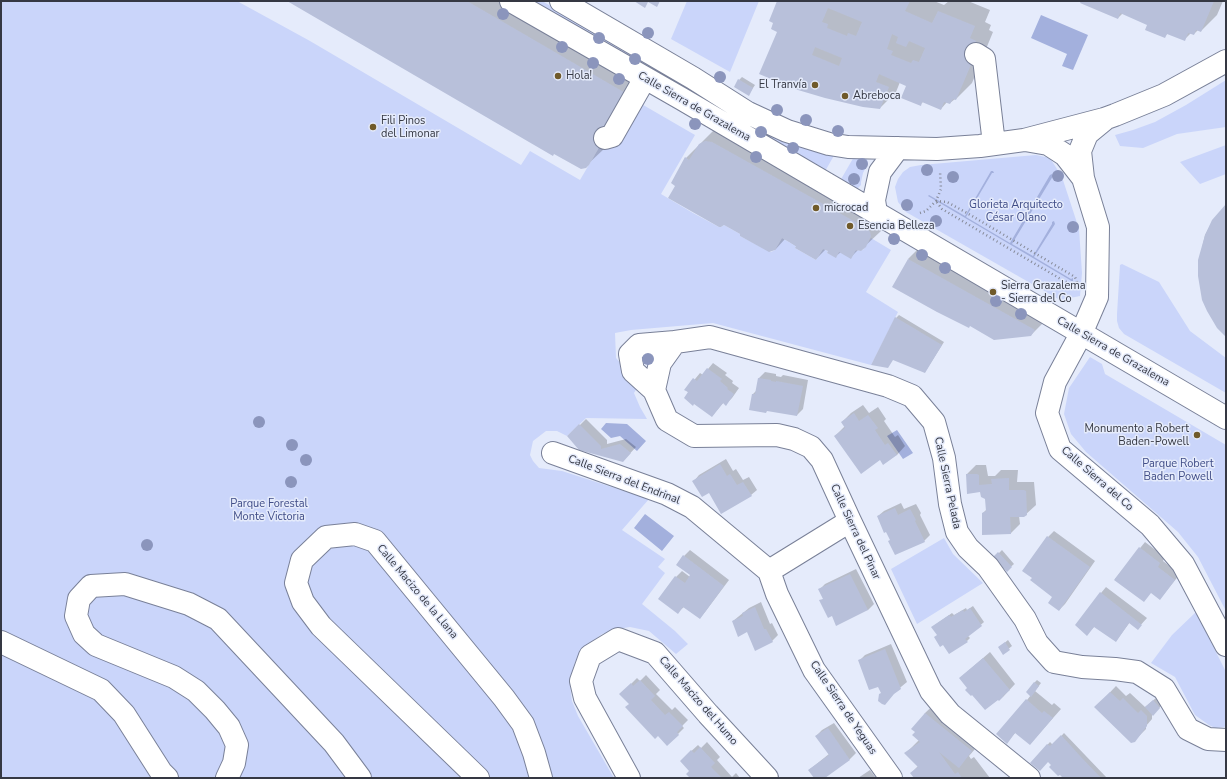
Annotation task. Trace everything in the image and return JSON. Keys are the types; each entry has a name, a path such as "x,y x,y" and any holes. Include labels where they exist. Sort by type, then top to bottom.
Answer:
{"street":[{"name":"Calle Sierra de Grazalema","path":"511,1 901,227 1226,418"},
{"name":"Calle Sierra de Grazalema","path":"561,1 693,78 748,113 787,131 829,144 848,147 937,148 994,144 1024,140"},
{"path":"976,54 984,59 994,144"},
{"name":"Calle Sierra del Co","path":"1024,140 1104,119 1164,95 1226,61"},
{"path":"605,138 612,136 645,78"},
{"name":"Calle Sierra del Co","path":"1104,119 1087,134 1080,151 1083,178 1098,227 1097,298 1081,334 1055,382 1047,413 1060,449 1150,525 1183,564 1226,645"},
{"name":"Calle Sierra del Co","path":"1024,140 1048,144 1065,155 1083,178"},
{"path":"876,213 874,200 880,172 898,148"},
{"name":"Calle Sierra Pelada","path":"654,390 633,371 630,354 639,345 710,337 888,386 912,396 934,422 944,458 950,504 957,532 968,548 988,567 1009,595 1026,619 1037,643 1054,662 1082,667 1137,672 1164,689 1188,729 1208,739 1226,740"},
{"path":"654,390 660,363 675,342"},
{"name":"Calle Sierra del Pinar","path":"654,390 667,420 694,436 777,435 794,439 811,447 822,460 931,691 950,714 1029,778"},
{"name":"Calle Sierra del Endrinal","path":"553,453 667,494 692,507 769,571"},
{"path":"769,571 850,521"},
{"name":"Calle Macizo de la Llana","path":"478,778 321,626 303,602 296,583 302,560 326,537 355,534 375,541 504,698 523,724 542,778"},
{"name":"Calle Sierra de Yeguas","path":"769,571 777,594 814,670 891,778"},
{"path":"227,778 234,763 236,745 229,727 215,710 196,691 174,677 96,645 84,634 76,616 79,599 91,586 126,584 189,604 218,619 334,743 360,778"},
{"name":"Calle Macizo del Humo","path":"629,778 585,698 581,681 590,656 618,639 655,652 708,714 767,778"},
{"path":"1,642 102,690 124,714 161,772 167,778"}],"path":[{"path":"901,227 911,215 926,211 936,201 941,189 937,148"},
{"path":"936,201 947,202 967,213 1075,277 1077,282 1070,284 1059,278 942,209 936,201"}],"green space":[{"name":"Parque Forestal Monte Victoria","path":"1,1 237,1 310,41 521,165 530,151 580,180 601,144 607,147 612,147 638,102 695,135 661,194 693,213 719,227 724,225 740,234 740,236 771,252 775,250 782,238 796,246 795,248 816,260 823,249 828,251 827,253 836,257 839,252 863,250 871,238 891,250 866,292 898,312 871,365 713,323 631,330 615,333 616,358 624,367 637,388 634,393 647,419 586,418 567,436 557,431 546,431 533,441 530,455 539,468 562,471 649,499 622,530 665,559 658,567 665,573 642,604 675,631 688,644 676,654 649,631 630,627 617,629 602,634 589,644 575,662 570,685 572,701 578,716 614,778 1,778"},
{"path":"530,1 542,1 684,83 681,89"},
{"path":"687,1 759,1 730,72 671,39"},
{"path":"1226,80 1226,127 1177,134 1143,148 1120,146 1115,135 1155,122"},
{"path":"694,90 836,152 824,173 691,95"},
{"path":"1226,145 1226,174 1200,184 1180,162"},
{"path":"855,155 864,156 868,163 863,173 861,185 857,189 840,181"},
{"name":"Glorieta Arquitecto César Olano","path":"1036,155 1050,158 1062,177 1079,229 1082,273 1080,296 1060,300 906,212 898,202 895,187 903,172 910,167"},
{"path":"1122,264 1159,282 1190,331 1226,358 1226,393 1124,334 1119,328 1117,314 1120,265"},
{"name":"Parque Robert Baden Powell","path":"1090,357 1102,364 1105,374 1226,445 1226,611 1198,557 1178,532 1086,452 1071,434 1064,414 1069,388"},
{"path":"944,538 953,554 983,583 917,624 891,569"},
{"path":"1196,612 1226,672 1226,726 1224,727 1215,728 1195,715 1175,677 1151,663 1172,635"}],"shaded area":[{"path":"1041,15 1088,35 1073,70 1062,66 1067,54 1031,38"},
{"path":"991,171 994,173 992,173 966,217 1010,243 1052,174 1053,176 1012,244 1033,256 1052,222 1054,221 1055,224 1034,257 1071,279 1073,278 1073,281 928,196 929,195 965,216"},
{"path":"606,423 627,424 646,441 637,451 620,436 611,438 601,429"},
{"path":"897,430 913,453 903,459 887,436"},
{"path":"645,514 674,536 662,551 634,528"}],"building":[{"path":"287,1 467,1 627,94 589,165 586,168 581,169 554,154 553,156"},
{"path":"634,1 660,1 657,7 648,2 645,8"},
{"path":"777,1 910,1 905,11 932,23 938,11 975,26 970,38 976,41 974,46 978,48 956,100 953,99 950,104 944,102 941,110 922,102 921,106 901,98 906,86 879,74 876,82 889,87 880,109 863,107 798,90 759,74 777,32 771,29 773,23 769,21","holes":["828,8 862,22 856,36 848,33 847,36 827,28 828,24 822,22","892,34 898,37 896,43 906,47 909,41 925,48 919,62 913,60 911,63 891,55 893,51 887,49","815,47 842,58 839,66 812,55"]},
{"path":"1081,1 1214,1 1201,32 1196,30 1194,35 1188,33 1185,41 1167,34 1165,38 1145,30 1147,25 1120,13 1118,19 1080,3"},
{"path":"738,79 753,88 749,96 734,87"},
{"path":"705,141 712,142 868,229 871,236 866,247 861,251 856,250 851,259 839,252 836,258 827,253 828,251 823,249 816,260 795,248 796,246 782,238 775,250 769,252 740,236 740,234 724,225 719,227 668,198 675,186 671,183 685,157 689,160 699,144"},
{"path":"1226,204 1226,337 1217,328 1202,300 1198,276 1198,260 1205,235 1212,220"},
{"path":"908,259 1035,330 1031,336 994,340 970,326 969,328 937,312 892,287"},
{"path":"895,317 942,345 925,373 893,360 888,368 871,365"},
{"path":"707,368 722,379 720,381 734,394 726,406 723,403 712,417 694,404 693,406 684,398 688,392 684,390 693,378 697,381"},
{"path":"758,378 803,386 797,416 767,411 766,413 749,410 752,394 755,394"},
{"path":"854,413 859,421 868,415 878,428 875,430 885,445 888,443 897,455 883,465 880,460 861,474 834,436 845,428 841,422"},
{"path":"579,424 601,446 601,449 620,444 631,453 623,462 579,450 567,436"},
{"path":"720,464 727,476 730,474 737,485 743,482 752,496 721,514 709,493 702,497 692,481"},
{"path":"966,474 979,475 979,485 992,484 991,479 1009,478 1009,490 1026,491 1027,515 1024,517 1010,517 1011,534 982,535 982,513 986,511 985,499 981,497 980,492 967,494"},
{"path":"895,508 898,515 910,509 925,542 895,555 888,541 890,540 886,532 884,533 877,516"},
{"path":"1047,536 1090,567 1059,611 1048,603 1052,597 1030,580 1032,578 1022,571"},
{"path":"1139,547 1160,563 1158,567 1175,580 1160,600 1151,593 1144,602 1114,580"},
{"path":"998,552 1012,567 1007,572 993,557"},
{"path":"683,555 724,586 700,619 683,607 678,614 658,599 675,576 685,583 690,575 676,565"},
{"path":"850,574 868,610 836,626 832,616 828,618 819,600 823,599 818,589"},
{"path":"1100,592 1142,625 1138,630 1129,623 1116,642 1094,627 1087,636 1075,625"},
{"path":"755,607 764,629 766,629 773,642 755,651 747,632 738,637 732,621 743,616 742,613"},
{"path":"970,608 982,626 965,639 968,642 949,654 943,645 940,647 934,637 937,635 931,627 949,615 951,617"},
{"path":"1005,642 1010,650 1003,655 998,647"},
{"path":"885,649 901,689 894,694 885,705 878,701 879,694 881,693 878,687 869,690 858,660"},
{"path":"983,658 1010,690 999,701 998,700 985,710 972,695 971,696 965,690 967,688 959,678"},
{"path":"640,680 655,696 651,700 665,715 669,712 683,726 677,732 679,735 667,746 658,736 655,739 625,707 629,704 619,694 631,683 633,686"},
{"path":"1034,682 1039,686 1031,697 1026,692"},
{"path":"1110,692 1120,701 1123,698 1138,713 1141,710 1147,716 1147,726 1135,742 1131,743 1094,707"},
{"path":"1026,699 1042,713 1044,711 1053,718 1030,745 1015,733 1007,744 996,734"},
{"path":"1153,700 1160,708 1153,716 1145,707"},
{"path":"925,713 972,751 959,768 939,752 955,774 958,772 962,778 914,778 910,773 918,767 904,753 920,742 912,735 915,732 911,729"},
{"path":"828,728 850,760 825,778 814,778 808,770 829,755 815,736"},
{"path":"1061,735 1101,778 1063,778 1060,775 1058,776 1049,767 1051,765 1048,762 1040,771 1030,763 1047,744 1050,746"},
{"path":"700,747 715,763 711,767 722,778 690,778 686,774 689,771 680,761 691,750 694,753"}],"place":[{"name":"Hola!","path":"558,76"},
{"name":"El Tranvía","path":"815,85"},
{"name":"Abreboca","path":"845,96"},
{"name":"Fili Pinos del Limonar","path":"373,127"},
{"name":"microcad","path":"816,208"},
{"name":"Esencia Belleza","path":"850,226"},
{"name":"Sierra Grazalema - Sierra del Co","path":"993,292"},
{"name":"Monumento a Robert Baden-Powell","path":"1197,435"}]}
